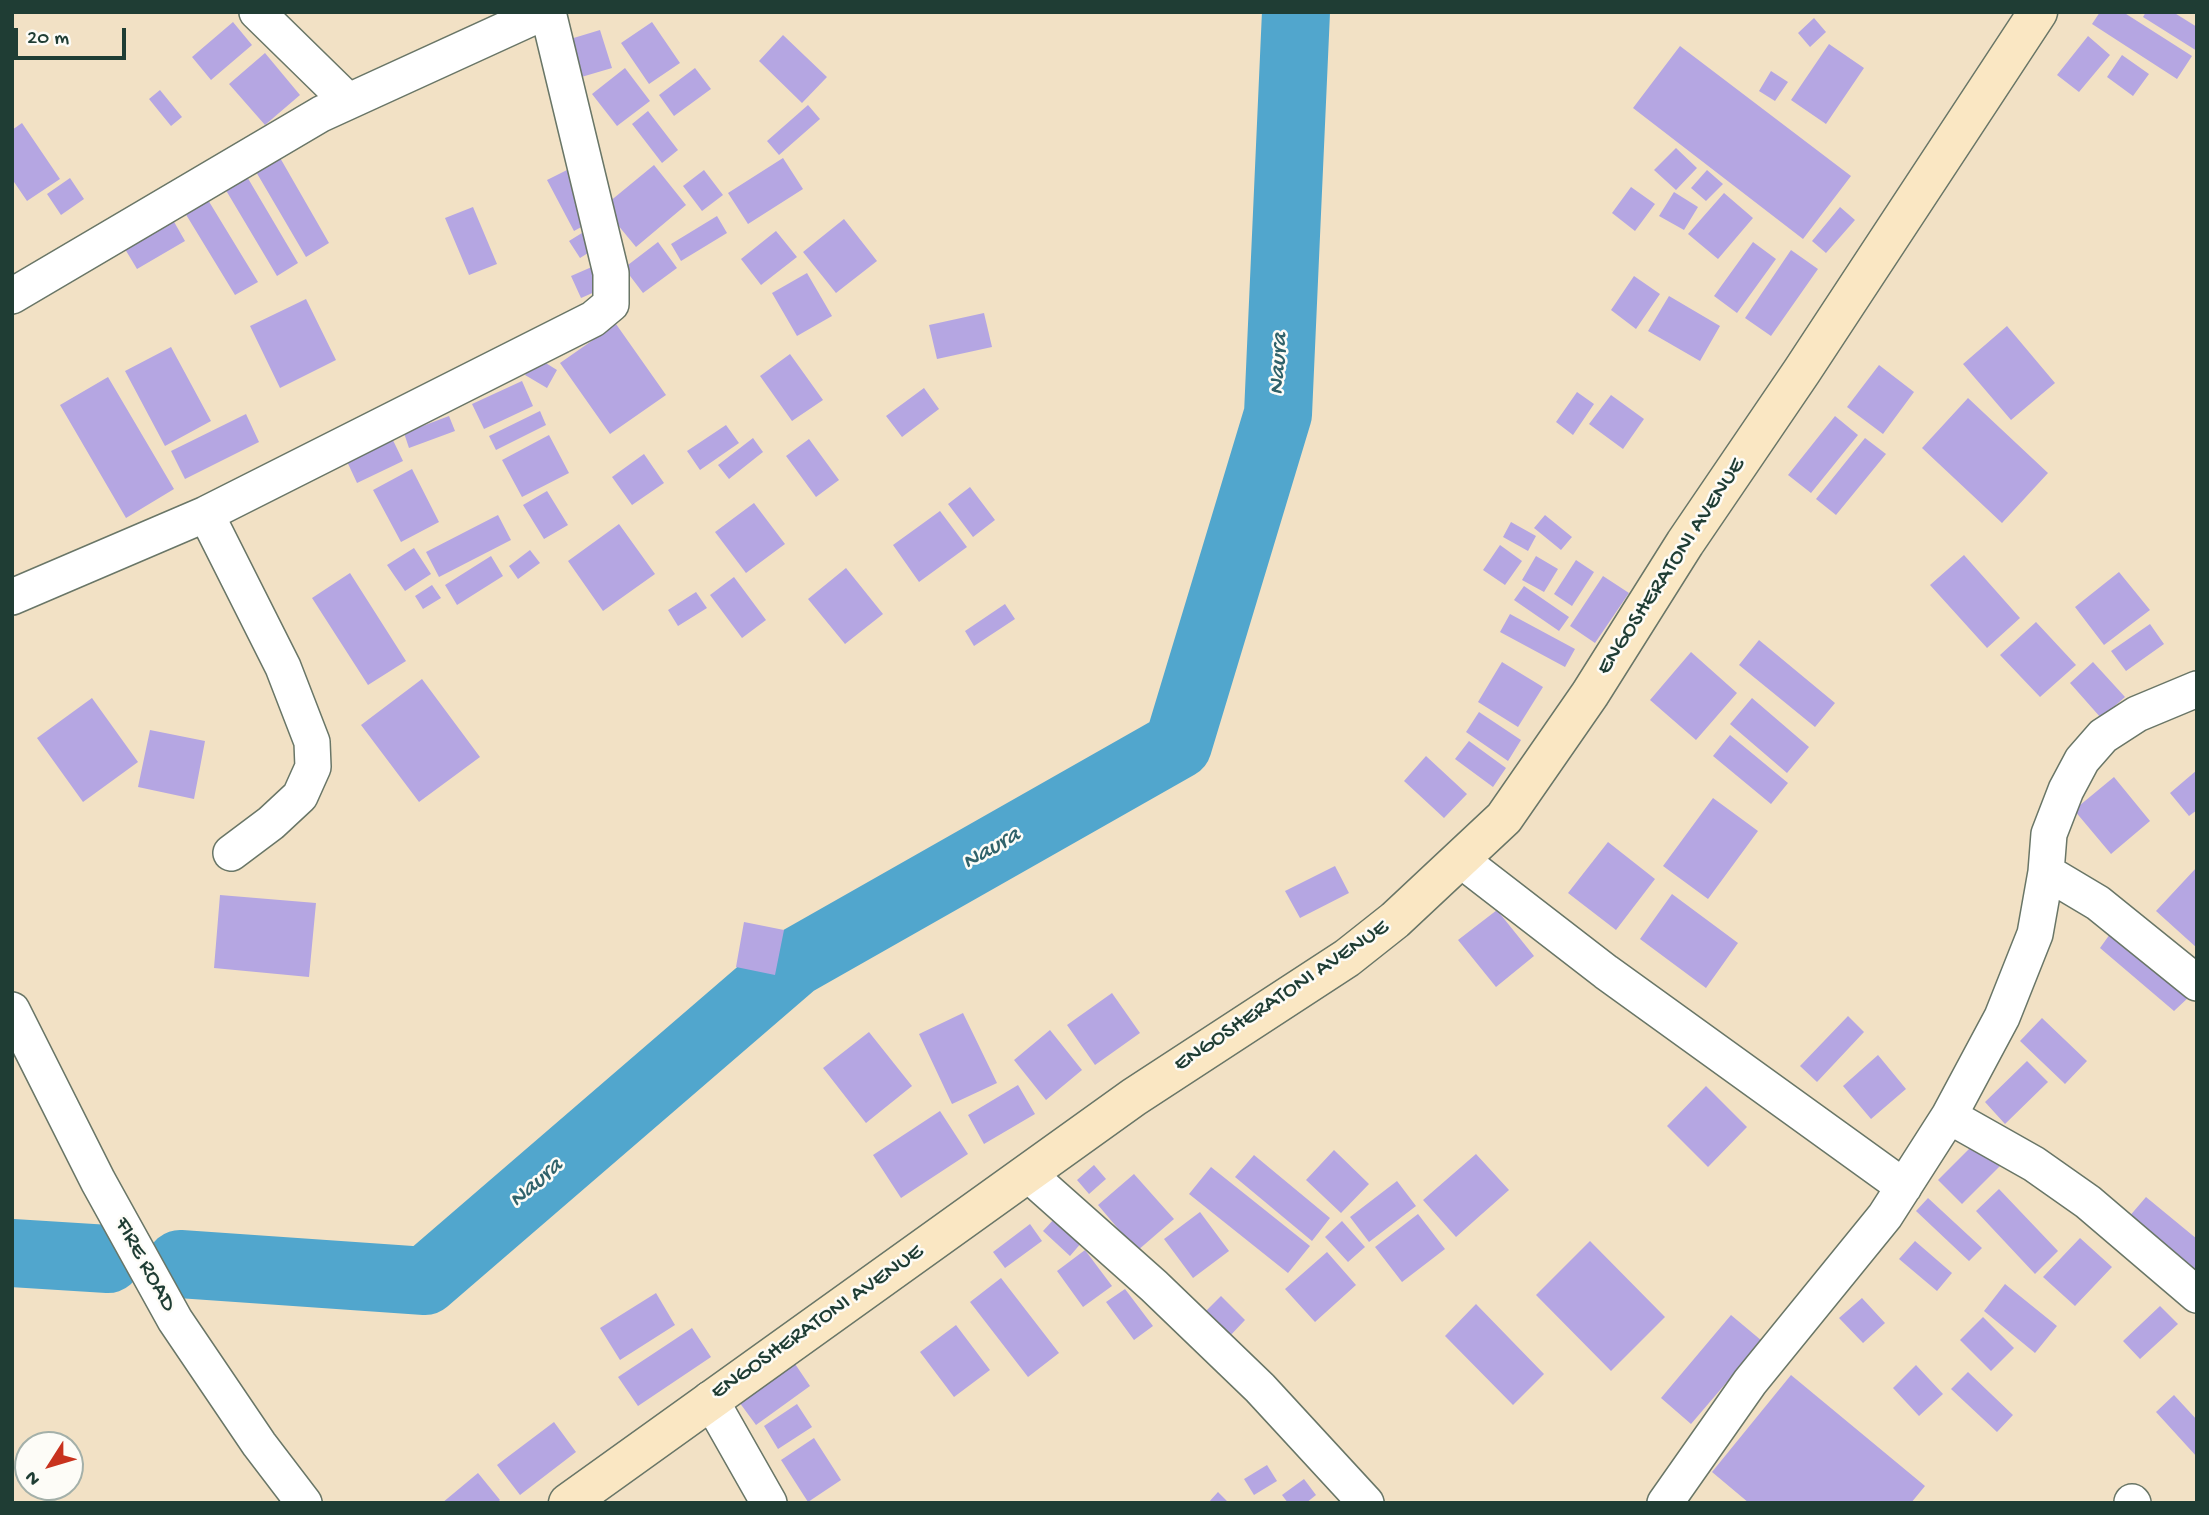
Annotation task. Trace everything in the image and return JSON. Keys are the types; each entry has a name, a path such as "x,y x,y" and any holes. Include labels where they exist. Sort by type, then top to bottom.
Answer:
{"street":[{"path":"257,12 348,101"},
{"path":"12,296 321,114 546,12 611,273 611,304 593,319 206,514 12,597"},
{"name":"ENGOSHERATONI AVENUE","path":"568,1503 1134,1097 1347,958 1395,920 1504,818 1590,695 1685,543 1802,371 2038,12"},
{"path":"206,514 283,667 312,742 313,767 300,796 231,852"},
{"path":"1665,1503 1750,1382 1885,1216 1950,1116 2002,1017 2035,934 2046,872 2049,834 2066,790 2082,760 2104,736 2137,713 2197,689"},
{"path":"1461,860 1606,972 1904,1187"},
{"path":"2046,872 2098,903 2197,984"},
{"name":"FIRE ROAD","path":"12,1010 98,1181 175,1320 259,1444 304,1503"},
{"path":"1950,1116 2035,1164 2088,1202 2197,1295"},
{"path":"1028,1174 1154,1286 1260,1388 1366,1503"},
{"path":"710,1399 769,1503"}],"building":[{"path":"2100,12 2123,12 2192,56 2177,79 2092,24"},
{"path":"2146,12 2173,12 2197,27 2197,51 2143,17"},
{"path":"1814,18 1826,32 1810,47 1798,33"},
{"path":"233,22 252,45 211,80 192,57"},
{"path":"652,22 680,63 649,84 621,43"},
{"path":"600,30 612,68 578,78 567,40"},
{"path":"783,35 827,77 802,103 759,61"},
{"path":"2088,36 2110,55 2079,92 2057,75"},
{"path":"1829,44 1864,68 1826,124 1791,100"},
{"path":"1680,46 1851,176 1803,239 1633,108"},
{"path":"265,53 300,95 265,125 229,84"},
{"path":"2122,55 2149,74 2133,96 2107,77"},
{"path":"625,68 650,101 617,126 592,94"},
{"path":"695,68 711,89 674,116 659,95"},
{"path":"1771,71 1788,82 1775,101 1759,91"},
{"path":"160,90 182,117 171,126 149,99"},
{"path":"808,105 820,119 779,155 767,141"},
{"path":"648,111 678,150 662,163 632,124"},
{"path":"22,123 60,179 27,201 12,179 12,130"},
{"path":"1676,148 1697,168 1676,190 1654,170"},
{"path":"279,156 329,243 306,257 255,170"},
{"path":"783,158 803,189 748,224 728,193"},
{"path":"654,165 686,205 636,247 603,207"},
{"path":"567,170 594,220 574,231 547,180"},
{"path":"704,170 723,195 702,211 683,186"},
{"path":"1707,170 1723,184 1706,201 1691,188"},
{"path":"246,175 298,263 277,276 224,187"},
{"path":"70,178 84,199 61,215 47,194"},
{"path":"1631,187 1655,204 1635,231 1612,213"},
{"path":"1674,192 1698,207 1684,230 1659,216"},
{"path":"1724,193 1753,218 1718,259 1688,234"},
{"path":"205,195 258,282 235,295 182,208"},
{"path":"473,207 497,264 469,275 445,218"},
{"path":"1840,207 1855,220 1826,253 1812,241"},
{"path":"717,216 727,233 681,261 671,244"},
{"path":"844,219 877,261 836,293 803,252"},
{"path":"173,220 185,241 137,269 125,249"},
{"path":"590,228 601,245 580,258 569,241"},
{"path":"776,231 797,257 761,285 741,259"},
{"path":"658,242 677,268 643,293 624,268"},
{"path":"1753,242 1776,259 1737,313 1714,296"},
{"path":"1791,250 1818,269 1771,336 1745,318"},
{"path":"594,266 604,288 581,298 571,276"},
{"path":"807,273 832,316 797,336 772,293"},
{"path":"1634,276 1660,294 1636,329 1611,310"},
{"path":"1669,296 1720,326 1700,361 1648,331"},
{"path":"306,299 336,360 280,388 250,326"},
{"path":"984,313 992,347 937,359 929,325"},
{"path":"616,324 666,395 610,434 560,363"},
{"path":"2007,326 2055,383 2011,420 1963,364"},
{"path":"171,347 211,421 165,446 125,371"},
{"path":"790,354 823,400 792,421 760,376"},
{"path":"536,357 557,370 547,388 525,375"},
{"path":"1879,365 1914,392 1883,434 1847,407"},
{"path":"108,377 174,489 126,518 60,405"},
{"path":"522,381 533,406 484,429 472,404"},
{"path":"924,388 939,409 902,437 886,416"},
{"path":"1577,392 1594,404 1573,435 1556,422"},
{"path":"1611,395 1644,419 1623,449 1589,424"},
{"path":"1968,398 2048,473 2002,523 1922,448"},
{"path":"540,411 546,425 496,450 489,436"},
{"path":"246,414 259,442 185,479 171,451"},
{"path":"449,416 455,431 409,448 404,433"},
{"path":"1835,416 1858,435 1811,493 1788,475"},
{"path":"726,425 739,443 700,470 687,451"},
{"path":"390,434 403,461 357,483 344,455"},
{"path":"549,435 569,473 522,497 502,460"},
{"path":"753,438 763,452 729,479 718,465"},
{"path":"1865,438 1886,454 1836,515 1816,499"},
{"path":"809,439 839,480 816,497 786,456"},
{"path":"644,454 664,483 632,505 612,477"},
{"path":"412,469 439,522 401,542 373,490"},
{"path":"970,487 995,520 973,537 948,504"},
{"path":"547,491 568,525 544,539 523,505"},
{"path":"754,503 785,544 746,573 715,532"},
{"path":"940,511 967,547 919,582 893,545"},
{"path":"498,515 511,540 439,577 426,552"},
{"path":"1545,515 1572,537 1561,550 1534,528"},
{"path":"1511,522 1536,536 1528,551 1503,537"},
{"path":"619,524 655,574 603,611 568,561"},
{"path":"1500,545 1522,561 1505,585 1483,570"},
{"path":"414,548 431,574 405,591 387,565"},
{"path":"530,550 540,563 518,579 509,566"},
{"path":"1964,555 2020,618 1987,648 1930,585"},
{"path":"491,556 503,576 457,605 445,585"},
{"path":"1536,556 1558,569 1544,592 1522,580"},
{"path":"1576,560 1594,572 1572,606 1554,594"},
{"path":"846,568 883,614 845,644 808,599"},
{"path":"2119,572 2150,610 2104,645 2075,607"},
{"path":"350,573 406,661 368,685 312,598"},
{"path":"1603,576 1629,593 1595,643 1570,626"},
{"path":"734,577 766,620 742,638 710,595"},
{"path":"432,585 441,598 423,609 415,596"},
{"path":"1524,586 1569,617 1559,631 1514,600"},
{"path":"696,592 707,608 678,626 668,610"},
{"path":"1005,604 1015,619 974,646 965,631"},
{"path":"1510,614 1575,649 1565,667 1500,632"},
{"path":"2036,622 2076,665 2040,697 2000,655"},
{"path":"2150,624 2164,644 2126,671 2111,651"},
{"path":"1759,640 1835,703 1815,727 1739,665"},
{"path":"1691,652 1737,693 1696,740 1650,700"},
{"path":"1502,662 1543,687 1518,727 1478,702"},
{"path":"2093,662 2125,697 2101,718 2070,683"},
{"path":"422,679 480,757 419,802 361,725"},
{"path":"92,698 138,762 83,802 37,738"},
{"path":"1752,698 1809,747 1787,773 1730,724"},
{"path":"1479,712 1521,740 1508,761 1466,732"},
{"path":"150,730 205,741 194,799 138,787"},
{"path":"1730,735 1788,783 1771,804 1713,756"},
{"path":"1469,741 1506,768 1493,787 1455,759"},
{"path":"1426,756 1467,794 1444,818 1404,781"},
{"path":"2197,770 2197,810 2189,816 2170,793"},
{"path":"2114,777 2150,821 2111,854 2074,810"},
{"path":"1713,798 1758,831 1708,899 1663,866"},
{"path":"1608,842 1655,879 1616,930 1568,893"},
{"path":"1335,866 1349,893 1300,918 1285,891"},
{"path":"2197,867 2197,948 2156,911"},
{"path":"1672,894 1738,943 1706,988 1640,939"},
{"path":"220,895 316,903 309,977 214,968"},
{"path":"1497,910 1534,956 1496,987 1458,940"},
{"path":"744,922 784,930 775,975 736,967"},
{"path":"2110,934 2190,996 2174,1011 2100,948"},
{"path":"1112,993 1140,1033 1095,1065 1067,1025"},
{"path":"963,1013 997,1083 952,1104 919,1034"},
{"path":"1848,1016 1864,1032 1817,1082 1800,1066"},
{"path":"2042,1018 2087,1061 2065,1084 2020,1041"},
{"path":"1050,1030 1082,1070 1046,1100 1014,1060"},
{"path":"869,1032 912,1086 866,1123 823,1068"},
{"path":"1878,1055 1906,1089 1871,1119 1843,1086"},
{"path":"2027,1061 2048,1082 2005,1124 1985,1102"},
{"path":"1018,1085 1035,1114 984,1144 968,1115"},
{"path":"1706,1086 1747,1127 1708,1167 1667,1126"},
{"path":"940,1111 968,1154 901,1198 873,1155"},
{"path":"1977,1141 2001,1165 1962,1204 1938,1180"},
{"path":"1334,1150 1369,1184 1341,1213 1306,1180"},
{"path":"1476,1154 1509,1190 1456,1237 1423,1200"},
{"path":"1254,1155 1330,1218 1312,1241 1235,1177"},
{"path":"1094,1165 1106,1179 1089,1194 1077,1180"},
{"path":"1211,1167 1310,1246 1288,1273 1189,1194"},
{"path":"1134,1174 1174,1219 1137,1251 1098,1205"},
{"path":"1397,1181 1416,1206 1369,1242 1350,1217"},
{"path":"1999,1189 2058,1251 2035,1274 1976,1211"},
{"path":"2146,1197 2197,1239 2197,1275 2128,1218"},
{"path":"1928,1198 1982,1248 1969,1261 1916,1211"},
{"path":"1200,1212 1229,1251 1193,1278 1164,1239"},
{"path":"1418,1214 1445,1249 1402,1282 1375,1247"},
{"path":"1055,1218 1082,1242 1070,1256 1043,1231"},
{"path":"1342,1221 1365,1247 1348,1262 1325,1237"},
{"path":"1030,1224 1042,1241 1005,1268 993,1252"},
{"path":"2080,1238 2112,1267 2075,1306 2043,1277"},
{"path":"1590,1241 1665,1317 1611,1371 1536,1295"},
{"path":"1915,1241 1952,1273 1937,1291 1899,1259"},
{"path":"1085,1250 1112,1286 1083,1307 1057,1271"},
{"path":"1327,1252 1356,1285 1315,1322 1285,1289"},
{"path":"1001,1278 1059,1353 1028,1377 970,1302"},
{"path":"2005,1284 2057,1326 2035,1353 1984,1311"},
{"path":"1125,1289 1153,1326 1134,1340 1106,1302"},
{"path":"656,1293 675,1325 620,1360 600,1328"},
{"path":"1221,1296 1245,1320 1228,1338 1203,1314"},
{"path":"1862,1298 1885,1323 1863,1343 1839,1318"},
{"path":"1476,1304 1544,1374 1513,1405 1445,1336"},
{"path":"2160,1306 2178,1324 2140,1359 2123,1341"},
{"path":"1731,1315 1762,1341 1691,1424 1661,1398"},
{"path":"1983,1317 2014,1348 1991,1371 1960,1340"},
{"path":"956,1325 990,1370 954,1397 920,1352"},
{"path":"692,1328 711,1357 638,1406 618,1377"},
{"path":"789,1355 810,1386 756,1425 734,1395"},
{"path":"1916,1365 1943,1394 1919,1416 1893,1388"},
{"path":"1968,1372 2013,1415 1997,1432 1951,1389"},
{"path":"1791,1375 1925,1486 1911,1503 1749,1503 1712,1472"},
{"path":"2174,1395 2197,1420 2197,1457 2156,1412"},
{"path":"797,1404 812,1427 778,1449 764,1426"},
{"path":"554,1422 576,1452 520,1495 497,1465"},
{"path":"814,1438 841,1480 808,1502 781,1460"},
{"path":"1267,1465 1277,1481 1254,1495 1244,1479"},
{"path":"478,1473 500,1500 497,1503 442,1503"},
{"path":"1304,1479 1316,1495 1306,1503 1288,1503 1282,1495"},
{"path":"1218,1492 1229,1503 1208,1503"}],"waterway":[{"name":"Naura","path":"180,1264 425,1281 794,963 1178,745 1278,414 1296,12"},
{"name":"Naura","path":"12,1253 108,1259"}]}
